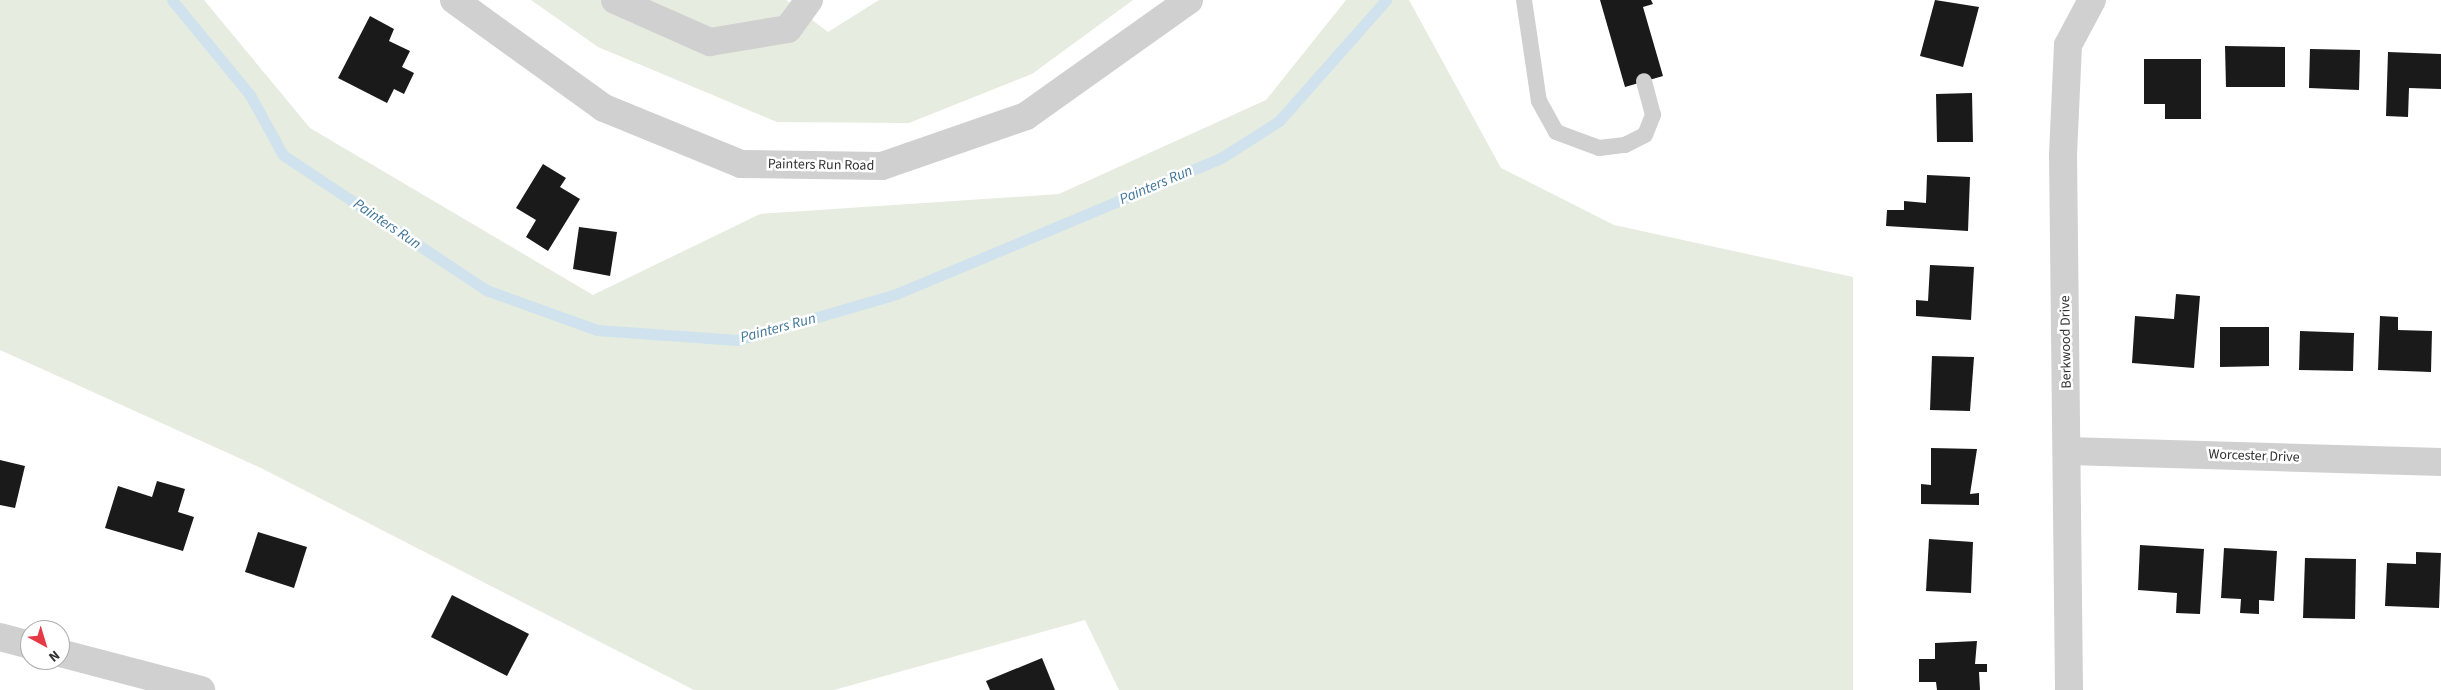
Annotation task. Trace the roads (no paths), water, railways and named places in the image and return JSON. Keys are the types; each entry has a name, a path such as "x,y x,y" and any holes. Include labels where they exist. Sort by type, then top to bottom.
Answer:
{"street":[{"name":"Painters Run Road","path":"454,0 604,108 741,164 882,166 1026,116 1189,0"},
{"path":"615,0 710,42 788,29 809,0"},
{"name":"Berkwood Drive","path":"2069,690 2068,450 2063,155 2068,45 2092,0"},
{"name":"Worcester Drive","path":"2068,450 2441,462"},
{"path":"0,637 20,642"},
{"path":"70,656 201,690"}],"lane":[{"path":"1524,0 1539,101 1556,132 1599,148 1626,145 1645,135 1653,115 1644,81"}],"waterway":[{"name":"Painters Run","path":"172,0 250,95 283,155 486,290 597,330 738,340 896,294 1221,158 1279,121 1386,0"}]}
